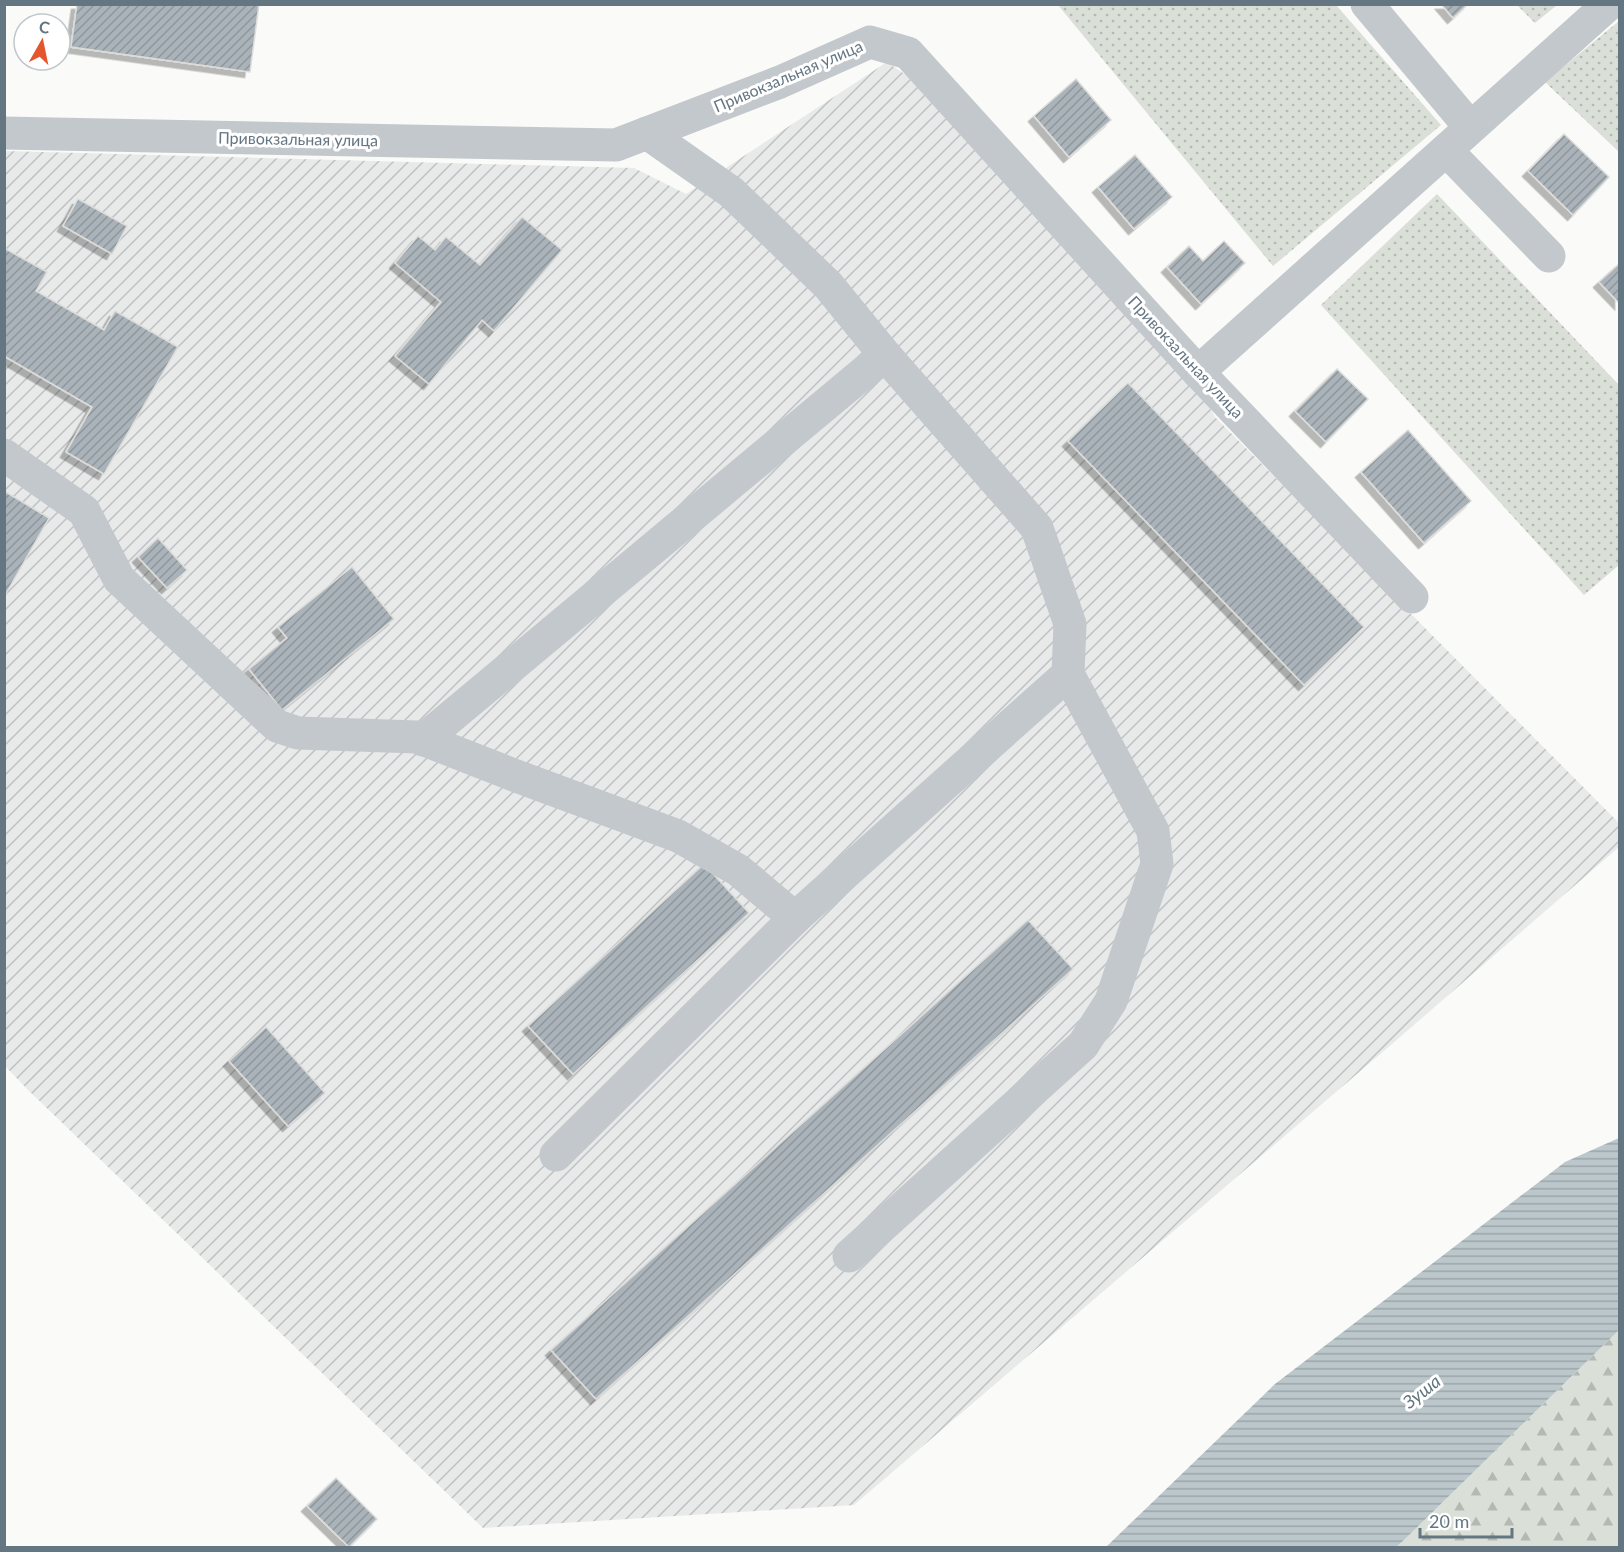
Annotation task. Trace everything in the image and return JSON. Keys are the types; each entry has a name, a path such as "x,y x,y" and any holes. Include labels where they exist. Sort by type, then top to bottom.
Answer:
{"street":[{"path":"1367,4 1470,127"},
{"path":"1198,372 1609,4"},
{"name":"Привокзальная улица","path":"4,134 616,145 780,81 870,42 908,52 1198,372 1412,597"},
{"path":"647,133 731,192 828,285 885,355 1037,528 1070,624 1068,674 1153,831 1157,864 1112,1001 1083,1045 849,1256"},
{"path":"1446,150 1549,256"},
{"path":"423,740 885,355"},
{"path":"4,455 84,511 119,579 277,726 298,733 417,737 678,837 738,870 795,918"},
{"path":"556,1155 795,918 1068,674"}],"shaded area":[{"path":"887,62 922,86 1198,387 1215,417 1619,823 1619,847 854,1505 483,1528 5,1066 5,151 634,168 686,194"}],"green space":[{"path":"1058,5 1336,5 1441,125 1273,266"},
{"path":"1517,5 1557,5 1535,23"},
{"path":"1619,21 1619,152 1545,82"},
{"path":"1437,194 1619,385 1619,565 1584,595 1321,305"},
{"path":"1619,1330 1619,1547 1395,1548 1403,1541"}],"water":[{"name":"Зуша","path":"1619,1138 1619,1330 1395,1548 1106,1547 1275,1384 1565,1162"}],"building":[{"path":"77,4 259,4 250,72 72,47"},
{"path":"1441,4 1468,4 1453,18"},
{"path":"1076,79 1111,120 1069,157 1034,116"},
{"path":"1564,134 1609,177 1573,215 1528,171"},
{"path":"1135,155 1172,197 1134,229 1098,187"},
{"path":"78,199 127,226 112,254 63,226"},
{"path":"522,217 562,250 494,331 482,320 429,384 395,356 441,302 395,263 418,236 435,250 446,237 480,265"},
{"path":"1224,241 1245,263 1201,304 1167,267 1189,246 1203,261"},
{"path":"4,248 47,272 36,291 104,330 115,311 178,347 104,474 66,452 92,407 4,356"},
{"path":"1620,263 1620,304 1599,282"},
{"path":"1337,369 1368,399 1326,442 1295,411"},
{"path":"1128,383 1364,627 1304,685 1068,441"},
{"path":"1408,430 1471,501 1424,543 1361,472"},
{"path":"4,491 49,518 4,597"},
{"path":"158,538 187,570 167,588 138,557"},
{"path":"352,567 394,619 282,710 249,669 287,638 278,627"},
{"path":"704,864 749,913 573,1074 528,1026"},
{"path":"1028,920 1073,969 596,1399 551,1350"},
{"path":"266,1027 325,1093 288,1126 229,1061"},
{"path":"336,1478 377,1519 349,1547 307,1506"}]}
